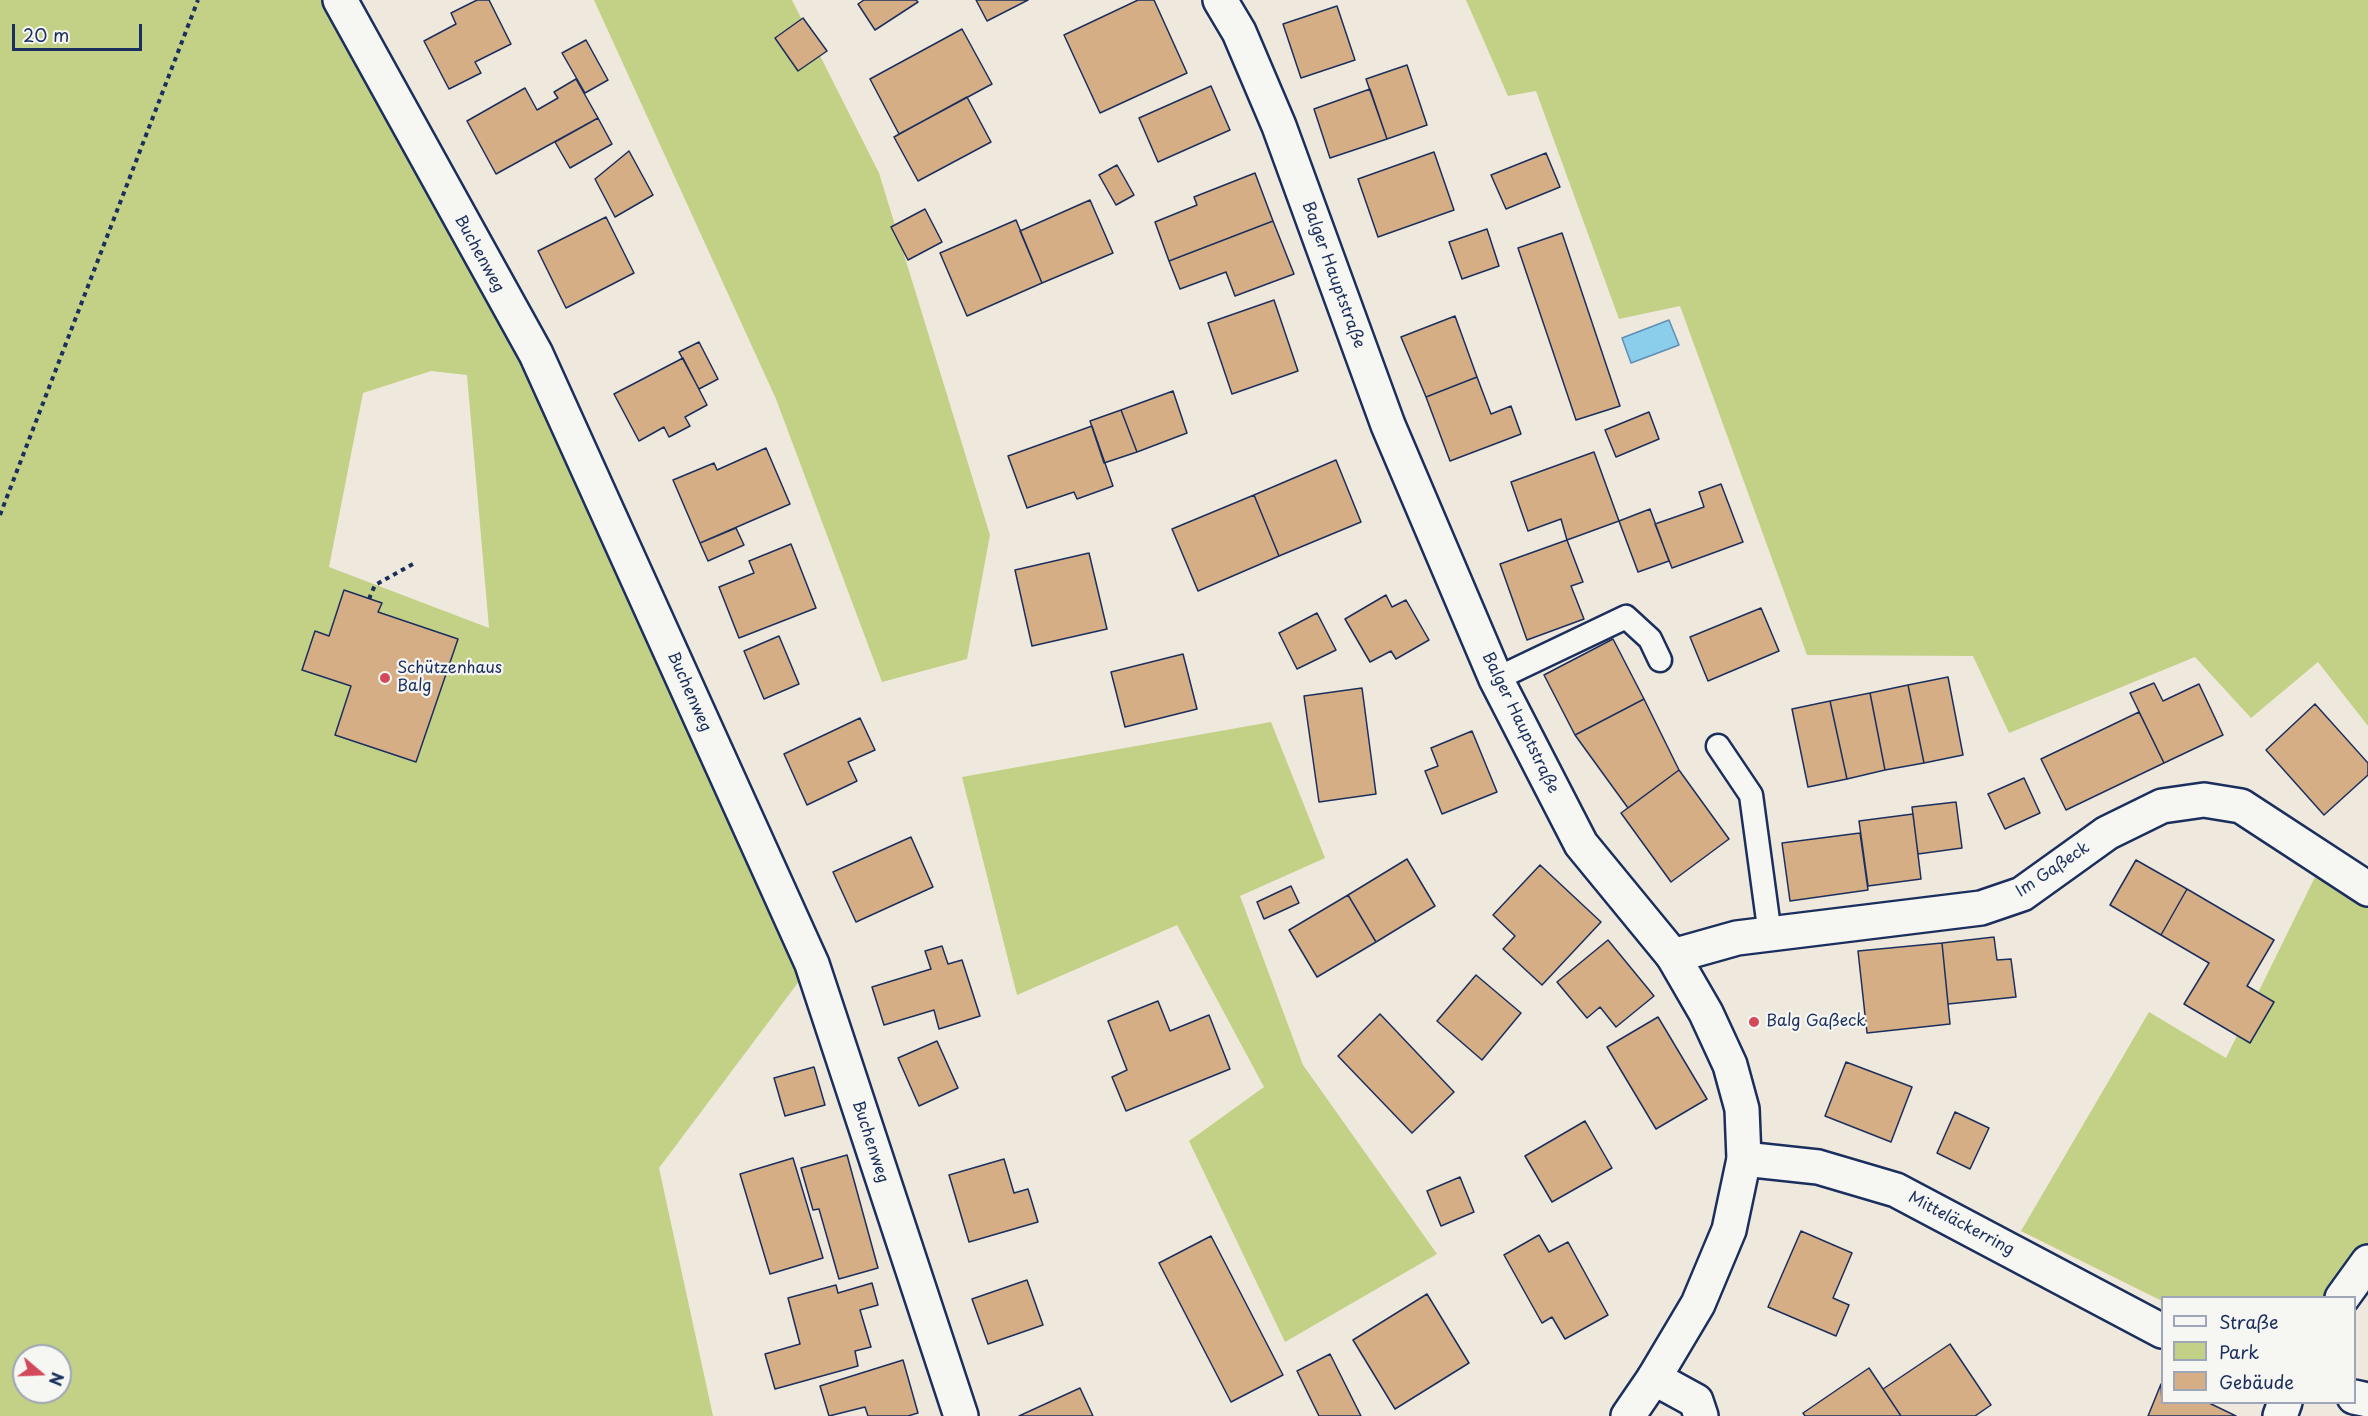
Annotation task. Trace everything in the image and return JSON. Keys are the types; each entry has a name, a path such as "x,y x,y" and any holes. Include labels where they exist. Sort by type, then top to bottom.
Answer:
{"street":[{"name":"Buchenweg","path":"340,0 536,354 812,964 961,1416"},
{"name":"Balger Hauptstraße","path":"1220,0 1239,32 1279,126 1388,426 1496,680 1581,844 1673,956 1706,1013 1730,1065 1742,1109 1744,1159 1729,1230 1698,1304 1654,1378 1628,1416"},
{"name":"Im Gaßeck","path":"1673,956 1737,938 1981,908 2022,894 2107,833 2162,806 2204,800 2241,807 2368,890"},
{"name":"Mitteläckerring","path":"1744,1159 1818,1167 1896,1190 2161,1330"},
{"path":"2343,1296 2368,1262"},
{"path":"1654,1378 1696,1401 1701,1416"}],"lane":[{"path":"1496,680 1626,617 1650,639 1660,660"},
{"path":"1718,746 1751,795 1770,935"}],"path":[{"path":"0,515 198,0"},
{"path":"369,599 375,585 412,564"}],"green space":[{"path":"0,0 325,0 468,235 812,964 659,1168 713,1416 0,1416","holes":["431,371 467,375 489,628 329,567 363,393"]},
{"path":"594,0 792,0 879,173 990,535 967,659 882,682 776,399"},
{"path":"1466,0 2368,0 2368,726 2318,662 2251,718 2195,657 2009,733 1973,656 1807,655 1680,306 1619,319 1536,91 1508,96"},
{"path":"1271,722 1325,858 1240,896 1303,1065 1437,1254 1285,1342 1189,1141 1264,1087 1177,925 1017,995 962,777"},
{"path":"2315,877 2368,902 2368,1257 2329,1296 2161,1296 2161,1301 2021,1231 2149,1012 2226,1058"}],"water":[{"path":"1669,320 1679,345 1631,363 1622,338"}],"building":[{"path":"477,0 489,0 511,44 475,62 481,73 449,89 424,41 456,24 451,13"},
{"path":"864,0 916,0 918,2 875,30 858,4"},
{"path":"976,0 1028,0 987,21"},
{"path":"1138,0 1154,0 1187,73 1100,113 1064,35"},
{"path":"1337,6 1355,60 1301,78 1283,24"},
{"path":"803,18 827,51 798,71 775,38"},
{"path":"962,29 992,84 899,134 870,79"},
{"path":"586,40 608,80 585,93 562,53"},
{"path":"1407,65 1427,125 1387,139 1366,79"},
{"path":"576,79 598,118 496,174 467,121 525,88 537,110 558,98 554,92"},
{"path":"1211,86 1230,130 1158,162 1139,118"},
{"path":"1370,89 1387,139 1330,158 1314,109"},
{"path":"967,97 991,142 918,181 894,137"},
{"path":"598,118 612,144 570,168 555,142"},
{"path":"629,151 653,195 615,217 595,179"},
{"path":"1434,152 1454,210 1378,237 1358,179"},
{"path":"1546,153 1560,187 1506,209 1491,175"},
{"path":"1117,165 1134,195 1116,205 1099,175"},
{"path":"1255,173 1273,221 1169,261 1155,222 1197,205 1194,197"},
{"path":"1090,200 1113,253 1042,283 1020,231"},
{"path":"925,209 942,242 908,260 891,227"},
{"path":"606,217 634,273 566,308 538,251"},
{"path":"1016,220 1042,283 967,316 940,253"},
{"path":"1273,221 1294,274 1235,296 1226,272 1180,289 1169,261"},
{"path":"1487,229 1499,266 1462,279 1449,242"},
{"path":"1562,233 1620,406 1576,420 1518,248"},
{"path":"1274,300 1298,371 1232,394 1208,323"},
{"path":"1455,316 1477,377 1426,397 1401,337"},
{"path":"699,342 718,379 699,389 679,352"},
{"path":"683,358 707,405 685,417 690,426 669,437 664,427 639,441 614,394"},
{"path":"1477,377 1491,414 1511,406 1521,434 1450,461 1426,397"},
{"path":"1173,391 1187,433 1137,452 1121,410"},
{"path":"1121,410 1137,452 1104,463 1090,421"},
{"path":"1649,412 1659,439 1616,457 1605,430"},
{"path":"1092,426 1113,486 1077,499 1074,492 1027,508 1008,456"},
{"path":"766,448 790,504 700,543 673,480 714,463 717,470"},
{"path":"1594,452 1619,521 1567,540 1561,519 1528,531 1511,482"},
{"path":"1336,460 1361,522 1279,556 1254,495"},
{"path":"1721,484 1743,542 1672,568 1655,524 1704,507 1699,492"},
{"path":"1254,495 1279,556 1198,591 1172,529"},
{"path":"1650,509 1669,561 1638,572 1619,521"},
{"path":"736,528 744,545 708,561 700,543"},
{"path":"1567,540 1583,582 1571,586 1584,619 1527,640 1500,564"},
{"path":"791,544 816,608 739,638 719,587 754,573 749,561"},
{"path":"1089,553 1107,629 1032,646 1015,570"},
{"name":"Schützenhaus Balg","path":"344,590 382,603 378,612 458,639 416,762 335,735 351,686 302,670 315,631 329,636"},
{"path":"1386,595 1392,607 1406,600 1429,640 1396,659 1391,651 1370,662 1345,619"},
{"path":"1761,608 1779,651 1708,681 1690,637"},
{"path":"1317,613 1336,650 1297,669 1279,633"},
{"path":"779,636 799,684 764,699 744,651"},
{"path":"1613,639 1644,699 1575,735 1544,675"},
{"path":"1183,654 1197,709 1125,727 1111,672"},
{"path":"1948,677 1963,755 1924,763 1908,685"},
{"path":"2154,683 2163,701 2199,684 2223,735 2164,763 2130,693"},
{"path":"1908,685 1924,763 1885,770 1870,693"},
{"path":"1362,688 1376,794 1319,802 1304,696"},
{"path":"1870,693 1885,770 1847,779 1830,701"},
{"path":"1644,699 1679,770 1628,808 1575,735"},
{"path":"1830,701 1847,779 1808,787 1792,709"},
{"path":"2315,704 2368,763 2368,775 2324,815 2266,750"},
{"path":"2139,712 2164,763 2066,810 2041,759"},
{"path":"860,718 875,750 848,762 857,781 807,805 784,754"},
{"path":"1472,731 1497,792 1442,814 1425,771 1438,766 1431,748"},
{"path":"1679,770 1729,839 1671,882 1621,813"},
{"path":"2024,778 2040,813 2005,829 1988,794"},
{"path":"1956,802 1962,848 1918,854 1912,807"},
{"path":"1913,814 1921,879 1868,886 1859,821"},
{"path":"1860,833 1868,890 1790,901 1782,843"},
{"path":"911,837 933,887 856,922 833,872"},
{"path":"1407,859 1435,906 1376,942 1348,895"},
{"path":"2136,860 2187,889 2161,935 2110,905"},
{"path":"1540,865 1601,922 1542,985 1503,949 1515,936 1493,915"},
{"path":"1291,886 1299,903 1264,919 1257,902"},
{"path":"2187,889 2274,940 2247,986 2274,1002 2250,1043 2184,1004 2209,963 2161,935"},
{"path":"1348,895 1376,942 1317,977 1289,930"},
{"path":"1994,937 1997,960 2011,959 2016,997 1948,1004 1942,943"},
{"path":"1608,940 1654,996 1616,1027 1600,1007 1587,1018 1557,982"},
{"path":"1942,943 1950,1024 1867,1033 1858,951"},
{"path":"942,946 948,964 962,960 980,1016 939,1029 934,1010 884,1025 872,987 931,969 925,951"},
{"path":"1476,975 1521,1013 1482,1060 1437,1021"},
{"path":"1158,1001 1170,1031 1209,1015 1230,1069 1126,1111 1112,1077 1127,1070 1108,1021"},
{"path":"1380,1014 1454,1092 1412,1133 1338,1056"},
{"path":"1658,1017 1707,1099 1656,1129 1607,1047"},
{"path":"937,1041 958,1088 919,1106 898,1058"},
{"path":"1846,1062 1912,1087 1891,1142 1825,1116"},
{"path":"814,1067 825,1105 785,1116 774,1078"},
{"path":"1955,1112 1989,1128 1970,1169 1937,1153"},
{"path":"1585,1121 1612,1168 1552,1202 1525,1156"},
{"path":"847,1155 878,1268 839,1279 819,1209 813,1210 801,1168"},
{"path":"793,1158 823,1258 770,1274 740,1174"},
{"path":"1004,1159 1014,1193 1028,1189 1038,1222 969,1242 949,1175"},
{"path":"1460,1177 1474,1212 1441,1226 1427,1191"},
{"path":"1801,1231 1852,1253 1833,1298 1849,1305 1836,1336 1768,1307"},
{"path":"1539,1235 1549,1252 1568,1242 1608,1315 1565,1339 1552,1317 1542,1323 1504,1255"},
{"path":"1211,1236 1283,1375 1231,1402 1159,1263"},
{"path":"1027,1280 1043,1325 988,1344 972,1299"},
{"path":"872,1283 878,1305 860,1310 871,1347 855,1351 858,1366 775,1389 765,1354 800,1344 788,1298 836,1285 838,1293"},
{"path":"1427,1294 1469,1363 1395,1409 1353,1340"},
{"path":"1950,1344 1991,1405 1975,1416 1901,1416 1883,1389"},
{"path":"1330,1354 1361,1416 1319,1416 1297,1371"},
{"path":"903,1360 918,1413 908,1416 868,1416 865,1407 829,1416 820,1386"},
{"path":"1869,1368 1901,1416 1805,1416 1803,1413"},
{"path":"2161,1384 2161,1404 2211,1404 2236,1416 2148,1416"},
{"path":"1080,1388 1093,1416 1019,1416"}],"place":[{"name":"Schützenhaus Balg","path":"385,678"},
{"name":"Balg Gaßeck","path":"1754,1022"}]}
